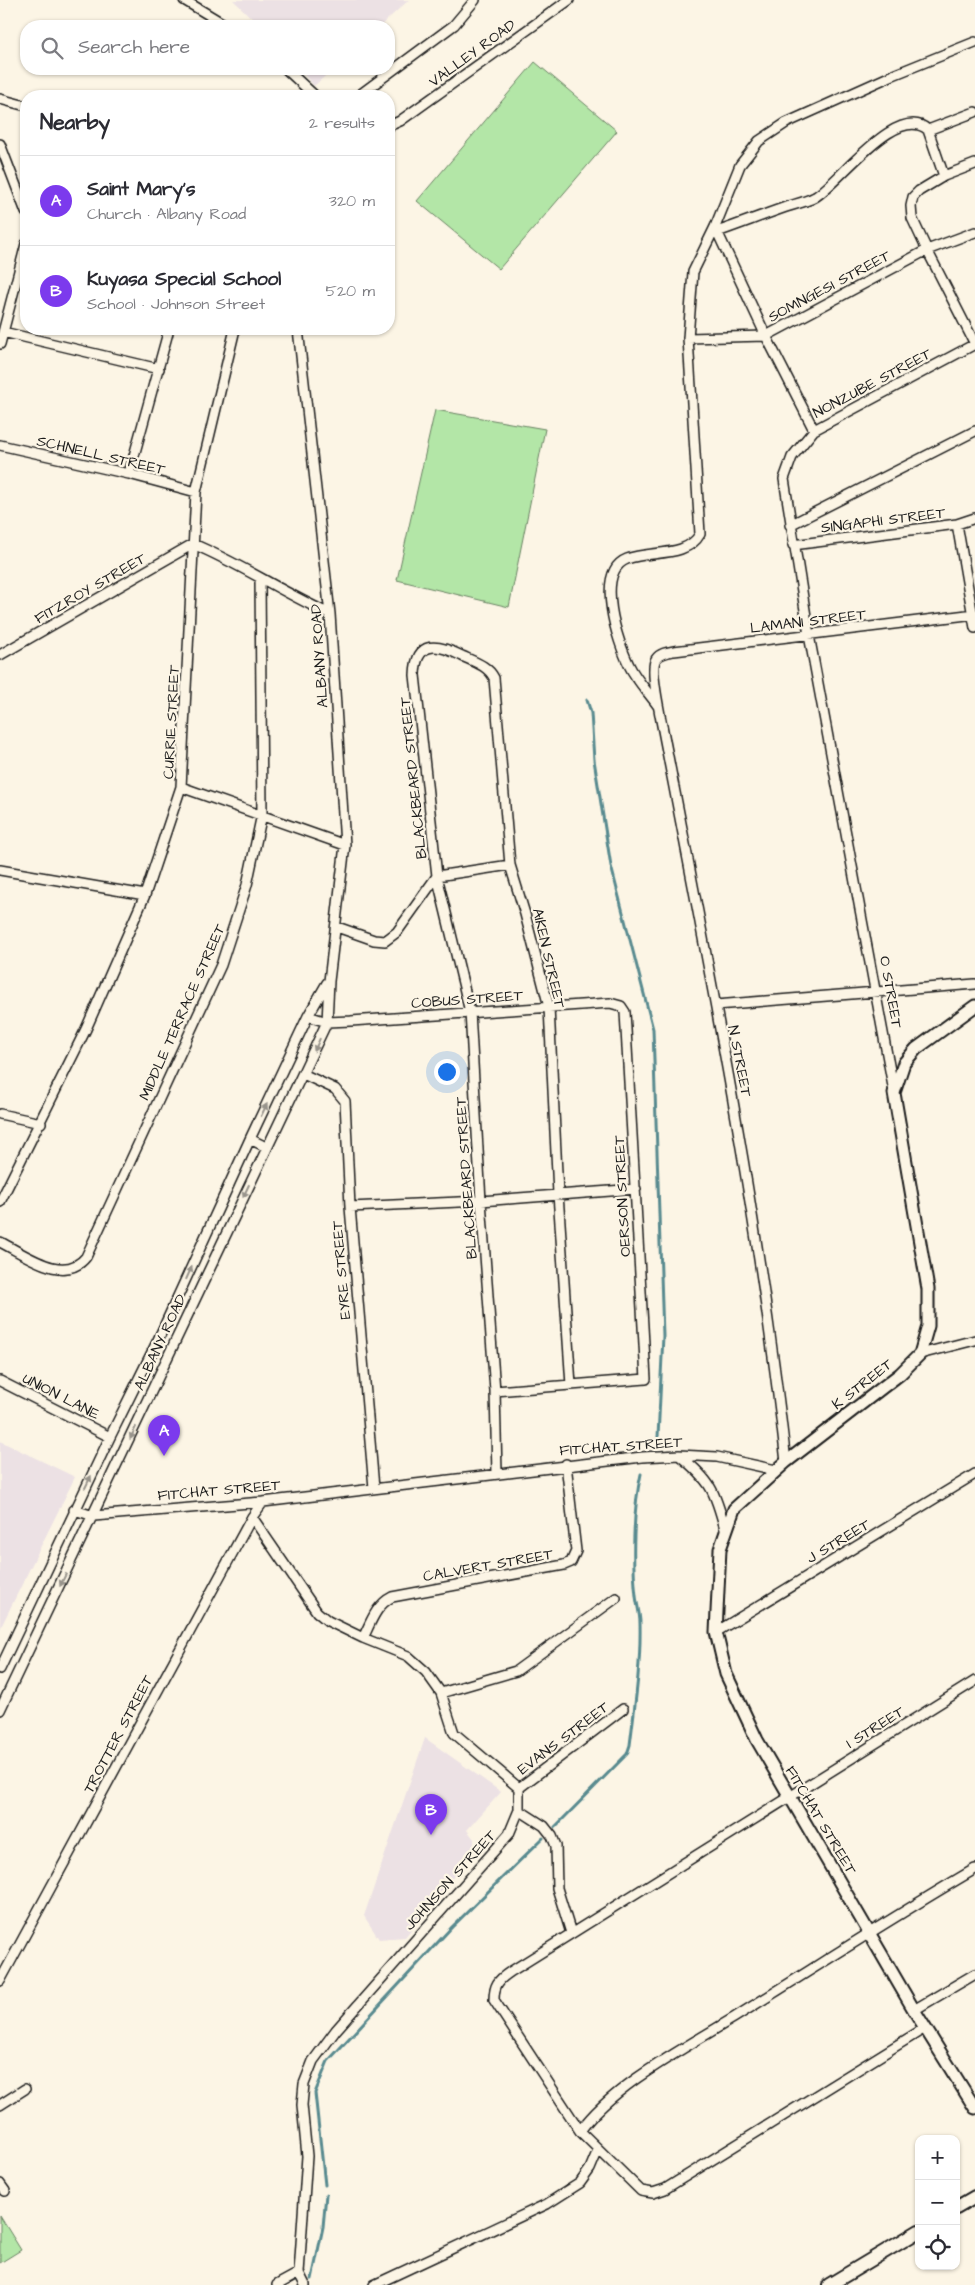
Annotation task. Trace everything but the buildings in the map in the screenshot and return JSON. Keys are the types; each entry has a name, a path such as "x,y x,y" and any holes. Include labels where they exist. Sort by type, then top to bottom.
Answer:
{"main road":[{"path":"960,2206 975,2197"},
{"path":"830,2285 915,2233"}],"street":[{"path":"184,0 217,20"},
{"path":"395,69 454,25 474,0"},
{"name":"VALLEY ROAD","path":"395,123 569,0"},
{"path":"659,707 630,667 620,644 610,594 612,576 619,564 637,557 685,548 693,544 700,534 688,338 693,272 716,229 740,165 759,140 773,131 893,75 975,42"},
{"path":"293,75 309,90"},
{"path":"366,90 386,75"},
{"path":"0,99 20,104"},
{"path":"928,130 975,112"},
{"path":"716,229 815,197 833,183 871,146 896,128 916,124 928,130 944,176"},
{"path":"0,144 20,196"},
{"path":"975,164 944,176 920,191 913,197 911,206 912,218 975,344"},
{"path":"688,338 766,336 716,229"},
{"name":"SOMNGESI STREET","path":"814,430 766,336 927,250 975,232"},
{"path":"20,266 2,334 159,369"},
{"path":"129,474 168,335"},
{"name":"CURRIE STREET","path":"0,1202 41,1123 145,895 181,787 196,492 234,335"},
{"name":"ALBANY ROAD","path":"0,1710 94,1516 266,1147 327,1022 329,981 337,927 345,845 330,614 299,335"},
{"name":"NONZUBE STREET","path":"809,635 784,480 787,466 814,430 975,344"},
{"path":"790,525 975,431"},
{"name":"SCHNELL STREET","path":"0,445 129,474 196,492"},
{"name":"SINGAPHI STREET","path":"793,545 957,524 975,518"},
{"path":"957,524 975,628"},
{"path":"193,544 217,554 260,579 330,614"},
{"name":"FITZROY STREET","path":"0,656 193,544"},
{"name":"MIDDLE TERRACE STREET","path":"0,1242 60,1270 74,1268 86,1257 222,965 247,885 262,814 260,579"},
{"name":"LAMANI STREET","path":"654,667 656,659 662,654 674,651 974,615"},
{"name":"O STREET","path":"809,635 876,991 928,1289 928,1326 920,1354"},
{"name":"AIKEN STREET","path":"426,649 433,646 449,650 481,665 490,671 494,678 510,865 525,914 548,1007 571,1385"},
{"name":"BLACKBEARD STREET","path":"426,649 418,658 415,675 437,876 470,1012 495,1391 497,1474"},
{"name":"N STREET","path":"654,667 659,707 744,1158 776,1374 786,1462"},
{"path":"181,787 262,814 345,845"},
{"path":"337,927 374,940 385,941 397,932 437,876 510,865"},
{"path":"0,870 145,895"},
{"name":"ALBANY ROAD","path":"0,1669 74,1510 158,1342 308,1016 329,981"},
{"path":"716,1004 975,984"},
{"name":"COBUS STREET","path":"308,1016 327,1022 610,1003 621,1006 625,1012"},
{"path":"894,1093 904,1063 916,1049 975,1006"},
{"name":"OERSON STREET","path":"571,1385 646,1379 625,1012"},
{"name":"EYRE STREET","path":"303,1074 335,1089 345,1101 350,1207 374,1488"},
{"path":"0,1114 41,1123"},
{"path":"250,1139 266,1147"},
{"path":"350,1207 481,1201 636,1189"},
{"path":"920,1354 975,1340"},
{"path":"158,1342 172,1348"},
{"name":"K STREET","path":"776,1470 900,1374 920,1354"},
{"name":"UNION LANE","path":"0,1381 110,1437"},
{"path":"495,1391 571,1385"},
{"path":"679,1455 701,1473 716,1495 725,1529"},
{"name":"FITCHAT STREET","path":"74,1510 94,1516 263,1502 566,1464 679,1455 717,1457 776,1470"},
{"name":"CALVERT STREET","path":"363,1638 378,1608 383,1601 392,1597 564,1565 571,1562 576,1551 566,1464"},
{"name":"FITCHAT STREET","path":"776,1470 734,1510 725,1529 718,1566 716,1632 726,1674 757,1740 870,1931 914,2010 975,2108"},
{"name":"J STREET","path":"716,1632 975,1474"},
{"name":"TROTTER STREET","path":"0,1981 252,1517 263,1502"},
{"path":"252,1517 317,1612 328,1621 363,1638 408,1656 426,1672 441,1693 454,1733 519,1788"},
{"path":"441,1693 516,1670 616,1598"},
{"path":"26,1613 44,1620"},
{"name":"I STREET","path":"925,2028 665,2189 654,2193 641,2191 580,2131 494,2000 495,1986 500,1979 571,1933 975,1681"},
{"name":"EVANS STREET","path":"519,1788 623,1709"},
{"name":"JOHNSON STREET","path":"298,2273 307,2156 302,2105 304,2084 313,2061 336,2030 509,1834 519,1810 519,1788"},
{"path":"519,1810 544,1826 552,1836 556,1846 557,1888 571,1933"},
{"path":"580,2131 590,2116 610,2099 661,2063 870,1931 975,1868"},
{"path":"914,2010 975,1974"},
{"path":"0,2105 25,2089"},
{"path":"374,2285 547,2204 580,2183 590,2169 598,2150"},
{"path":"277,2285 298,2273 305,2285"}],"shaded area":[{"path":"233,0 409,0 387,20 254,20"},
{"path":"304,75 326,75 314,86"},
{"path":"0,1441 75,1477 0,1629"},
{"path":"425,1738 501,1792 467,1830 474,1839 474,1851 405,1937 379,1939 364,1916"}],"green space":[{"path":"535,62 617,131 499,269 417,201"},
{"path":"435,410 545,429 509,607 397,580"},
{"path":"0,2216 21,2250 0,2263"}],"waterway":[{"path":"587,700 591,713 594,760 611,866 653,1029 663,1336 658,1437"},
{"path":"555,1827 627,1754 630,1745 640,1654 640,1620 636,1599 634,1551 636,1502 641,1474"},
{"path":"325,2185 315,2093 328,2061 452,1927 543,1838"},
{"path":"312,2279 323,2227 326,2194"}],"place":[{"name":"Saint Mary's","path":"164,1456"},
{"name":"Kuyasa Special School","path":"431,1835"}]}
